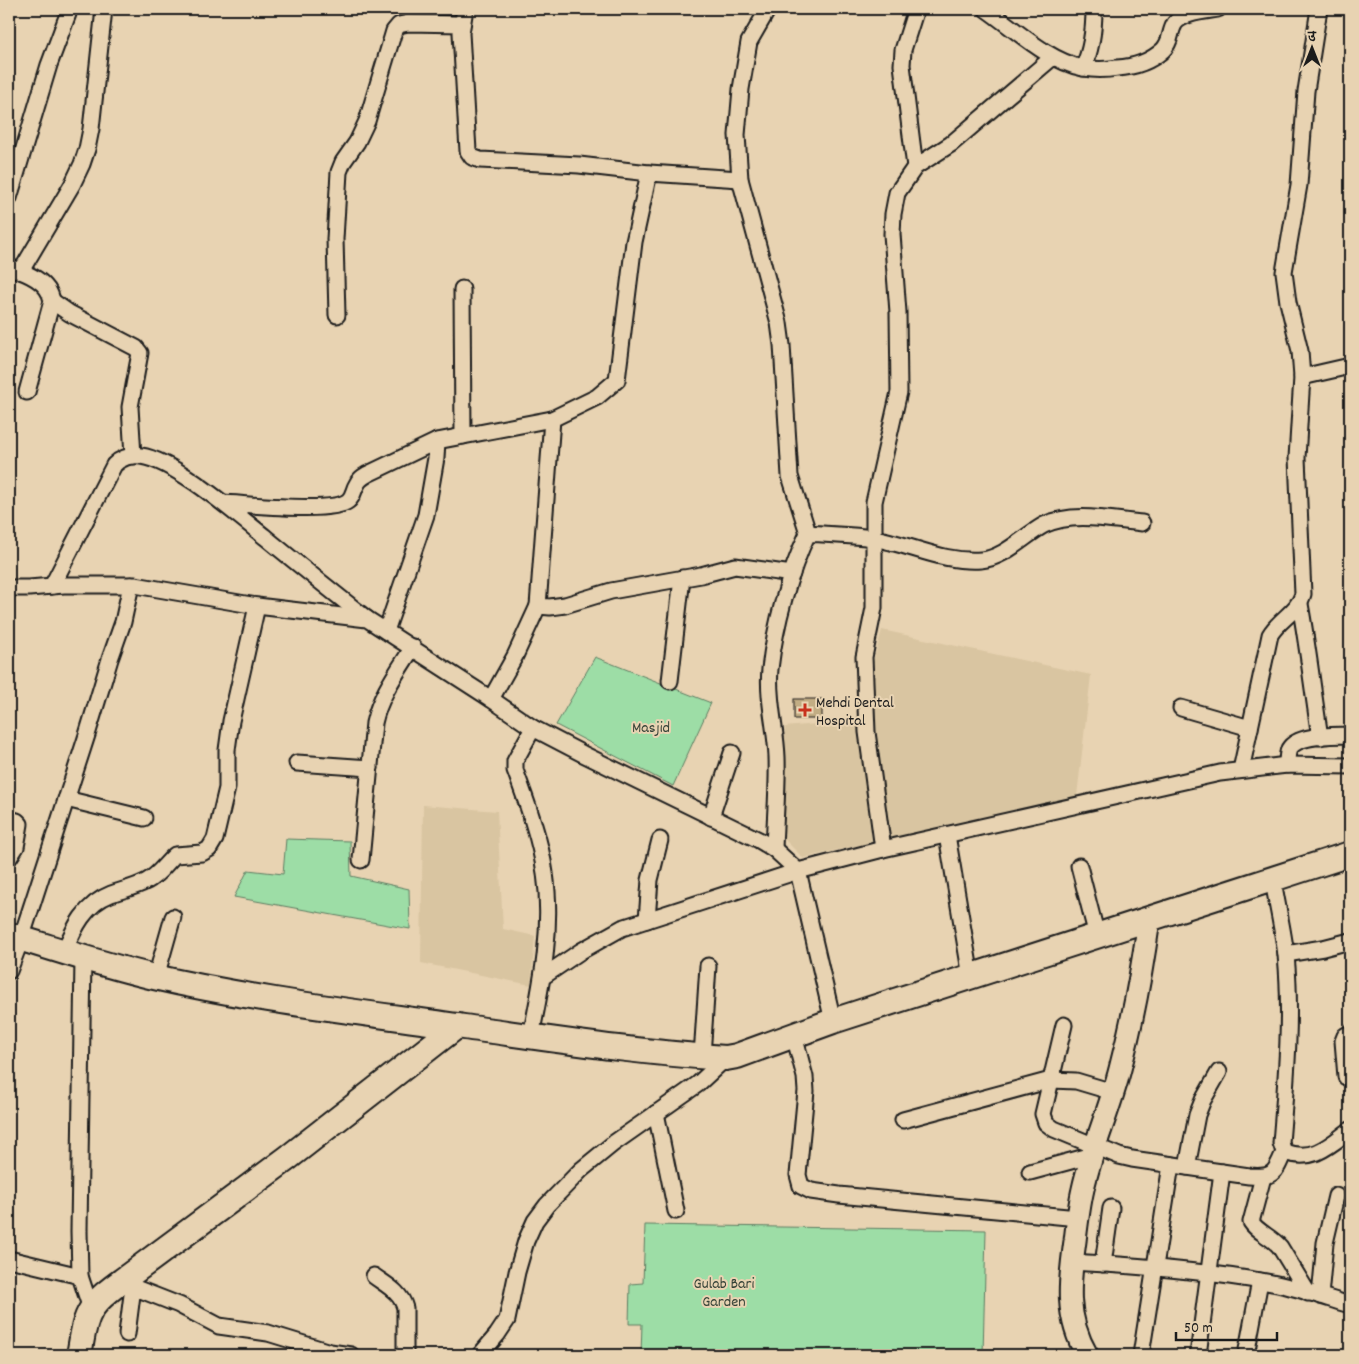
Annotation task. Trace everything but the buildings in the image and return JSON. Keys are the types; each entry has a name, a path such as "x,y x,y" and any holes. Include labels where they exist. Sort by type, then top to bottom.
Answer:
{"main road":[{"path":"15,937 156,977 251,996 363,1014 532,1036 726,1058 737,1056 833,1021 1350,854"},
{"path":"79,1355 91,1309 128,1283 457,1026"}],"street":[{"path":"27,392 52,301 51,294 45,285 15,269 72,185 82,164 91,129 104,9"},
{"path":"465,9 462,24 468,152 472,157 480,160 740,179"},
{"path":"768,9 749,42 742,80 737,135 740,179 779,323 790,476 808,533 792,574 775,636 770,670 777,757 774,849"},
{"path":"915,167 902,65 904,50 916,9"},
{"path":"986,9 1053,57 1083,68 1106,70 1131,67 1154,57 1170,42 1175,23 1187,12 1218,9"},
{"path":"1083,68 1090,54 1094,29 1094,9"},
{"path":"1319,9 1306,91 1299,184 1284,272 1288,302 1300,351 1302,377 1297,458 1303,594 1300,604 1320,737"},
{"path":"9,198 49,65 68,14"},
{"path":"337,316 335,238 339,172 343,162 363,132 394,31 399,25 408,23 462,24"},
{"path":"883,849 867,732 864,657 874,608 874,502 899,392 898,312 892,234 897,193 915,167 951,144 1053,57"},
{"path":"223,503 308,507 340,505 347,502 353,496 360,479 437,441 552,419 597,397 617,380 634,242 648,173"},
{"path":"462,289 463,436"},
{"path":"52,301 69,313 136,348 140,353 130,407 133,456"},
{"path":"1302,377 1350,366"},
{"path":"491,699 515,656 538,606 552,419"},
{"path":"386,631 426,515 436,458 437,441"},
{"path":"52,586 114,465 120,459 128,456 142,456 175,470 223,503 366,619 412,647 533,728 774,849 798,871 833,1021"},
{"path":"808,533 874,538 941,557 974,560 991,557 1045,525 1067,518 1079,517 1142,523"},
{"path":"538,606 565,605 611,591 735,566 792,574"},
{"path":"670,681 682,578"},
{"path":"9,588 131,585 257,606 366,619"},
{"path":"9,971 15,937 66,800 123,622 131,585"},
{"path":"1241,770 1270,636 1275,627 1300,604"},
{"path":"91,1309 80,1276 73,930 91,905 108,895 146,882 156,876 175,856 202,853 209,849 215,839 227,788 231,721 257,606"},
{"path":"361,860 374,723 377,711 412,647"},
{"path":"1181,708 1250,728"},
{"path":"532,1036 544,976 548,907 545,872 536,834 515,770 515,761 533,728"},
{"path":"1287,765 1289,750 1295,743 1305,739 1320,737 1350,736"},
{"path":"711,816 732,753"},
{"path":"297,763 370,768"},
{"path":"544,976 622,928 798,871 883,849 1241,770 1287,765 1350,766"},
{"path":"66,800 144,818"},
{"path":"9,819 20,824 16,847 9,858"},
{"path":"947,835 971,977"},
{"path":"646,920 650,880 660,840"},
{"path":"1079,866 1097,936"},
{"path":"1064,1025 1043,1114 1046,1123 1054,1129 1094,1151 1171,1165 1263,1177 1270,1176 1275,1172 1284,1152 1281,1143 1287,1056 1288,991 1286,954 1273,880"},
{"path":"156,977 173,917"},
{"path":"1087,1355 1076,1334 1073,1322 1070,1281 1078,1218 1083,1188 1127,1044 1139,989 1149,920"},
{"path":"1286,954 1350,941"},
{"path":"702,1056 708,966"},
{"path":"1346,1076 1343,1041 1345,1036 1350,1033"},
{"path":"794,1035 805,1076 806,1091 798,1176 801,1186 811,1191 839,1195 1078,1218"},
{"path":"480,1355 507,1320 516,1272 526,1241 535,1221 547,1204 581,1170 614,1143 698,1084 726,1058"},
{"path":"1187,1167 1197,1115 1219,1072"},
{"path":"903,1120 1051,1080 1076,1082 1113,1092"},
{"path":"656,1113 676,1211"},
{"path":"1284,1152 1302,1156 1317,1153 1350,1130"},
{"path":"1030,1172 1094,1151"},
{"path":"1141,1355 1171,1165"},
{"path":"1198,1355 1222,1172"},
{"path":"1263,1177 1252,1222 1254,1226 1280,1246 1314,1295"},
{"path":"1314,1295 1336,1196"},
{"path":"1103,1264 1111,1208"},
{"path":"9,1259 80,1276"},
{"path":"1072,1262 1208,1274 1260,1281 1350,1305"},
{"path":"374,1276 404,1300 404,1355"},
{"path":"1246,1355 1260,1281"},
{"path":"126,1334 128,1283 179,1305 219,1326 268,1333 330,1352 352,1355"}],"shaded area":[{"path":"882,630 1091,675 1077,796 803,858 783,838 785,727 857,720"},
{"path":"423,805 497,811 503,929 535,936 531,985 421,963"}],"green space":[{"name":"Masjid","path":"595,657 711,703 673,786 556,725"},
{"path":"286,839 350,841 351,876 409,889 410,929 234,897 248,870 283,874"},
{"name":"Gulab Bari Garden","path":"645,1225 986,1230 983,1355 641,1355 642,1324 629,1324 630,1284 643,1283"}],"place":[{"name":"Mehdi Dental Hospital","path":"805,710"}]}
